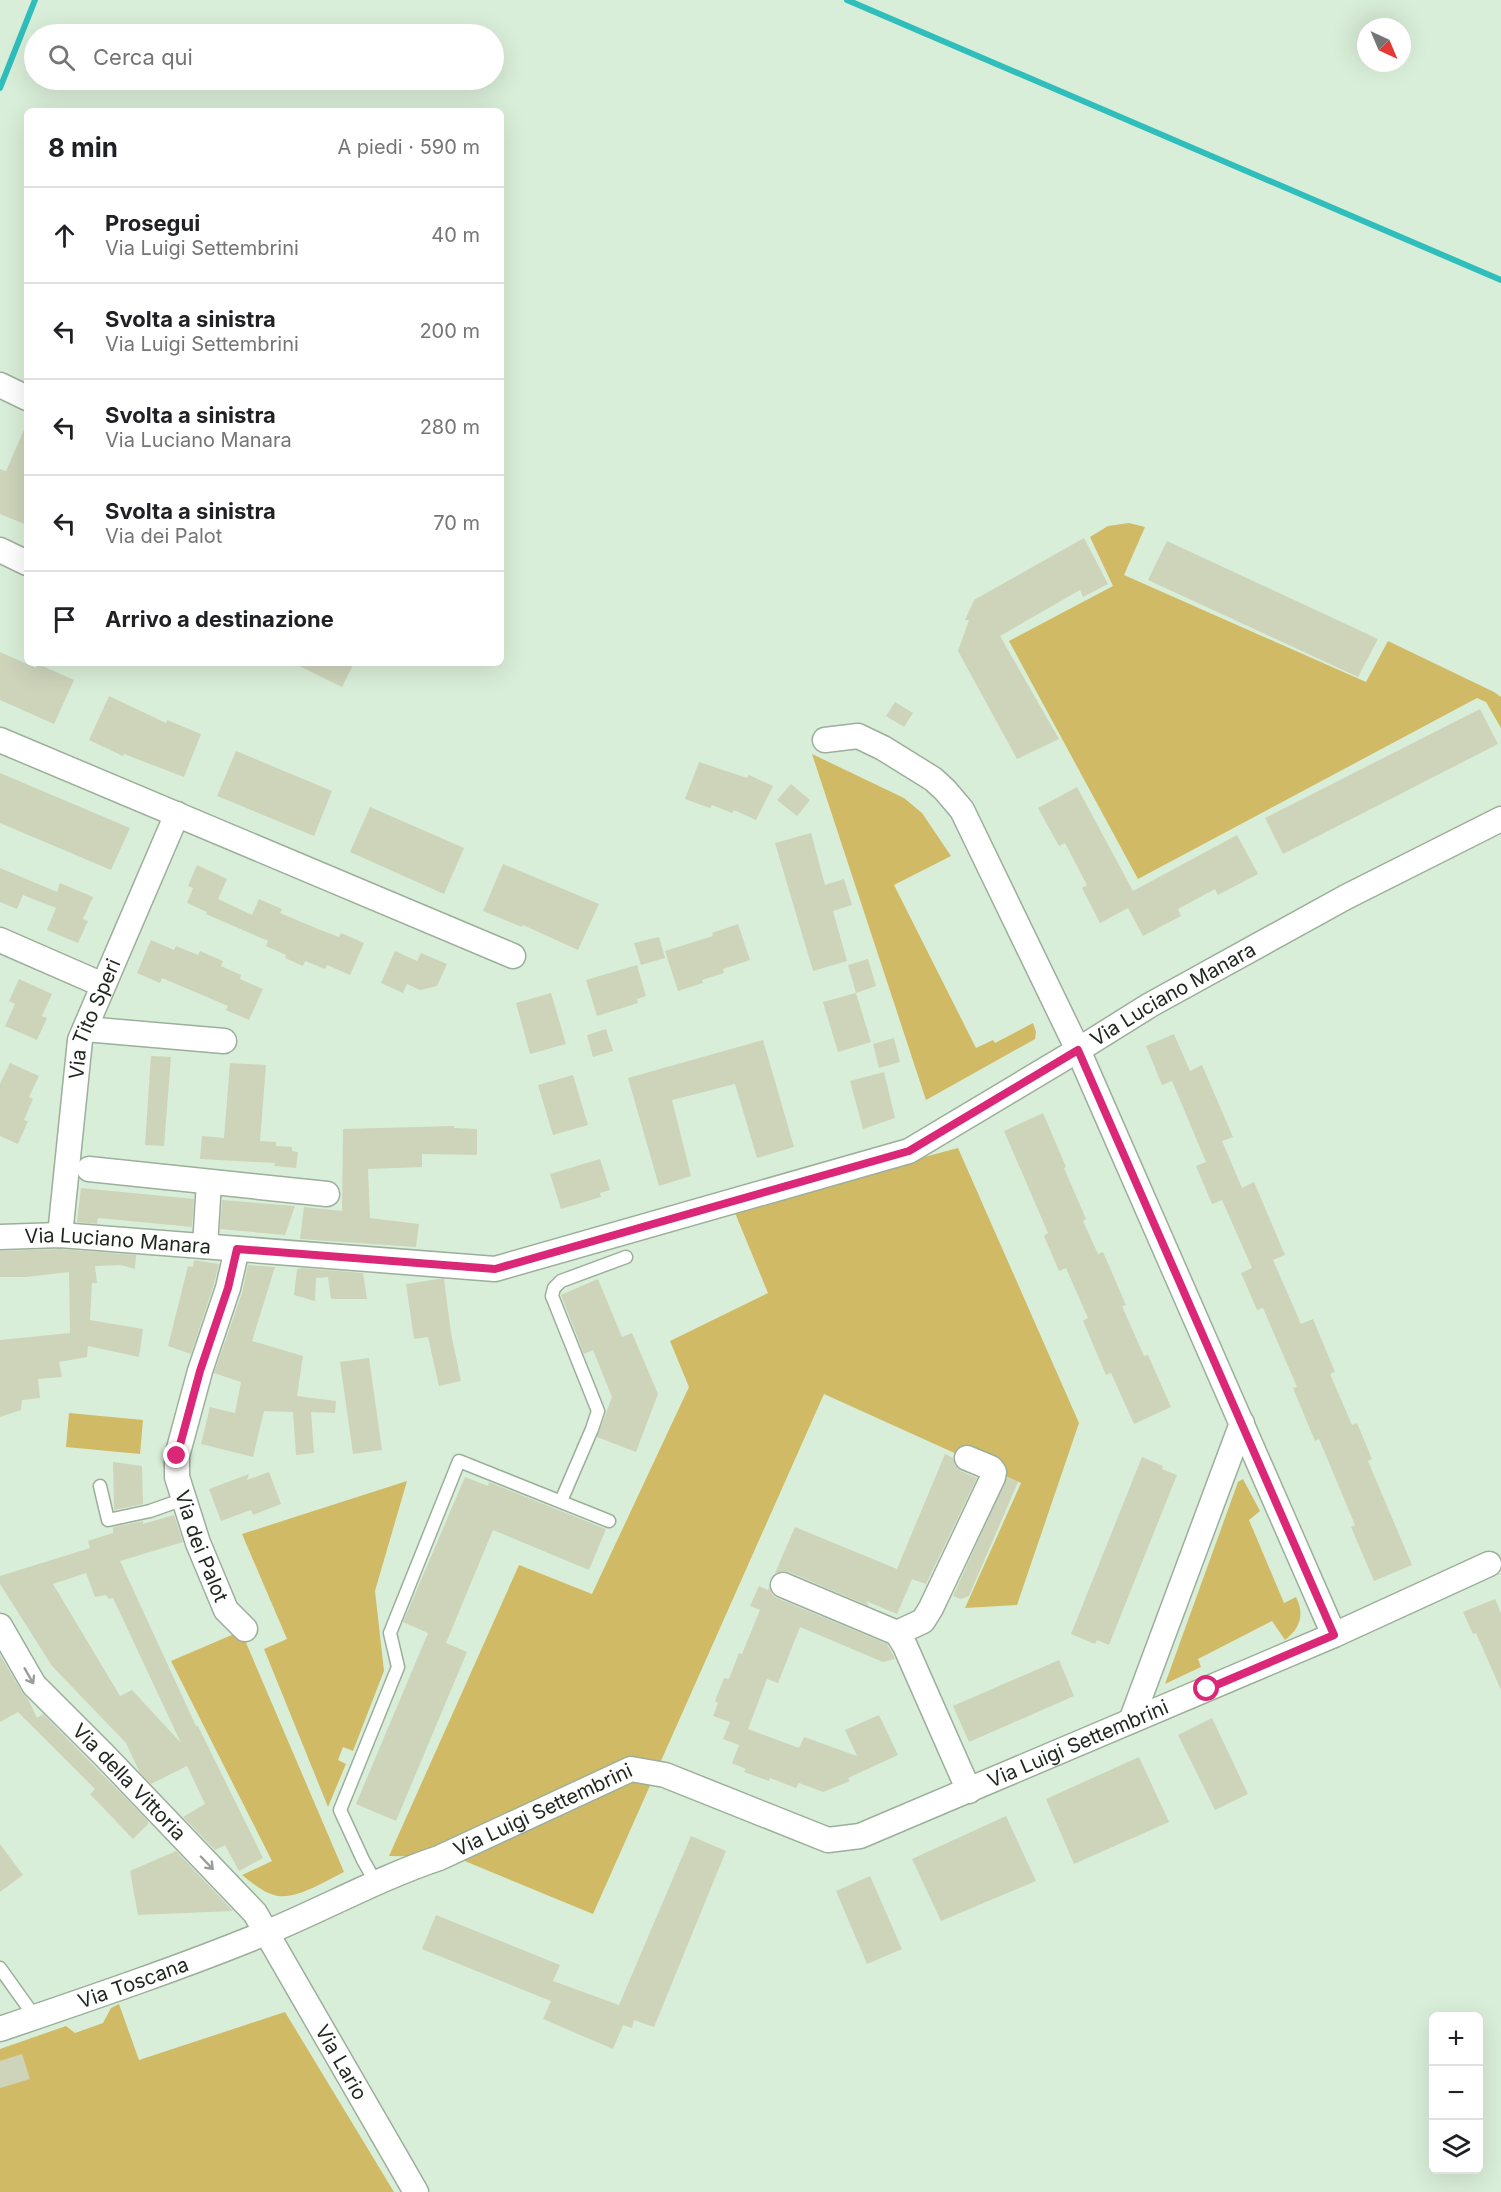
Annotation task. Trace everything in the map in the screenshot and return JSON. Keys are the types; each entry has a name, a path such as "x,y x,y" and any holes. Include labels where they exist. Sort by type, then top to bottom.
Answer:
{"street":[{"path":"0,385 24,397"},
{"path":"0,550 24,562"},
{"path":"825,741 858,736 883,748 933,779 962,810 1078,1050 1334,1635"},
{"path":"0,740 513,957"},
{"name":"Via Tito Speri","path":"60,1235 80,1040 177,814"},
{"name":"Via Luciano Manara","path":"0,1237 60,1235 495,1269 909,1151 1150,1005 1346,897 1501,819"},
{"path":"0,940 103,985"},
{"path":"85,1029 224,1041"},
{"path":"89,1169 327,1194"},
{"path":"205,1246 209,1182"},
{"name":"Via dei Palot","path":"237,1249 228,1288 200,1371 177,1456 177,1478 198,1543 226,1610 245,1629"},
{"path":"1131,1722 1242,1423"},
{"path":"897,1633 923,1621 932,1608 993,1477 994,1472 991,1468 967,1458"},
{"name":"Via Luigi Settembrini","path":"265,1933 412,1867 439,1858 632,1769 665,1775 828,1840 860,1836 1334,1635 1489,1564"},
{"path":"783,1585 897,1633 905,1646 969,1791"},
{"name":"Via della Vittoria","path":"0,1626 34,1685 105,1755 255,1913 265,1933"},
{"name":"Via Toscana","path":"0,2029 165,1973 265,1933"},
{"name":"Via Lario","path":"265,1933 416,2192"}],"lane":[{"path":"561,1501 598,1411 552,1296 554,1288 561,1281 626,1257"},
{"path":"376,1883 340,1810 398,1667 390,1632 459,1461 609,1521"},
{"path":"100,1486 108,1520 150,1511 184,1499"},
{"path":"0,1968 35,2017"}],"shaded area":[{"path":"1129,523 1145,527 1124,575 1366,682 1388,641 1501,697 1501,728 1486,702 1477,698 1138,879 1009,641 1113,586 1090,537 1108,526"},
{"path":"812,754 904,798 922,813 951,856 894,885 976,1048 993,1040 995,1043 1033,1023 1036,1032 1035,1039 926,1100"},
{"path":"958,1148 1079,1423 1017,1605 965,1608 1021,1483 824,1394 593,1914 455,1857 389,1856 519,1565 592,1594 689,1387 670,1341 768,1293 733,1208"},
{"path":"69,1413 143,1420 140,1454 66,1447"},
{"path":"1243,1479 1260,1511 1249,1520 1284,1603 1296,1597 1300,1610 1300,1621 1285,1640 1272,1621 1198,1659 1201,1667 1165,1684 1238,1482"},
{"path":"407,1481 375,1591 384,1671 353,1751 343,1747 338,1760 346,1764 328,1807 264,1649 287,1639 242,1534"},
{"path":"241,1631 344,1872 294,1895 273,1895 242,1875 272,1861 171,1661"},
{"path":"119,2004 139,2060 285,2012 394,2192 0,2192 0,2049 66,2026 75,2033 103,2023 111,2008"}],"building":[{"path":"24,430 24,524 0,514 0,469 6,471"},
{"path":"1084,538 1108,584 1083,597 1080,590 1000,636 1059,739 1017,759 958,651 969,620 965,620 974,600"},
{"path":"1167,541 1378,639 1358,677 1148,580"},
{"path":"0,652 24,663 24,666 36,668 42,666 74,680 54,724 0,700"},
{"path":"299,666 352,666 342,687"},
{"path":"109,696 166,723 167,720 201,734 184,777 124,754 123,756 89,740"},
{"path":"895,702 913,713 904,727 886,716"},
{"path":"1480,709 1498,744 1283,854 1265,818"},
{"path":"236,751 332,791 314,836 217,796"},
{"path":"699,762 747,778 749,775 773,786 756,820 734,810 732,813 712,805 710,808 685,799"},
{"path":"0,773 130,828 111,870 0,823"},
{"path":"791,784 810,800 797,816 777,800"},
{"path":"1077,787 1133,891 1237,835 1258,874 1218,895 1215,889 1178,909 1181,916 1143,936 1128,908 1100,923 1082,888 1087,885 1065,843 1059,846 1038,808"},
{"path":"370,807 464,848 444,894 350,852"},
{"path":"811,833 825,885 844,879 852,905 833,911 847,961 813,971 775,843"},
{"path":"503,864 599,904 578,950 523,925 522,927 483,911"},
{"path":"197,865 227,879 218,899 252,915 259,899 282,909 280,913 318,929 339,937 341,933 364,943 350,975 327,965 325,969 305,961 303,966 266,946 268,941 206,914 207,912 187,903 193,888 188,886"},
{"path":"0,868 57,892 60,883 93,897 83,919 88,921 78,943 47,930 56,908 23,895 17,909 0,902"},
{"path":"738,924 750,960 723,969 724,973 702,980 703,983 678,991 665,951 713,936 712,933"},
{"path":"659,937 665,958 641,965 634,943"},
{"path":"151,940 174,950 176,946 198,955 200,951 223,961 221,966 241,975 240,979 263,989 249,1020 226,1010 228,1006 162,978 160,983 137,973"},
{"path":"395,951 417,961 421,953 447,964 437,986 420,990 407,984 403,993 381,983"},
{"path":"868,959 876,986 856,993 848,965"},
{"path":"637,965 646,996 637,999 638,1003 597,1016 586,980"},
{"path":"19,979 52,994 42,1016 47,1018 37,1040 5,1026 15,1004 9,1001"},
{"path":"551,993 566,1044 530,1054 516,1003"},
{"path":"856,993 871,1042 838,1052 823,1002"},
{"path":"606,1029 613,1051 593,1057 587,1035"},
{"path":"1174,1034 1190,1071 1202,1065 1233,1137 1222,1141 1242,1188 1254,1182 1285,1255 1273,1260 1301,1324 1313,1319 1335,1372 1330,1374 1352,1425 1357,1423 1372,1459 1368,1461 1412,1565 1374,1581 1351,1527 1355,1525 1319,1439 1315,1441 1293,1388 1297,1387 1263,1308 1257,1310 1241,1273 1252,1268 1222,1200 1212,1204 1196,1166 1206,1162 1172,1081 1162,1085 1146,1046"},
{"path":"894,1038 900,1062 879,1068 873,1044"},
{"path":"763,1040 794,1147 757,1158 735,1084 672,1100 691,1176 659,1186 628,1078"},
{"path":"151,1056 171,1057 164,1146 145,1145"},
{"path":"10,1063 39,1076 29,1097 33,1099 24,1120 28,1121 18,1144 0,1136 0,1084"},
{"path":"230,1063 266,1065 260,1141 276,1142 276,1146 292,1147 292,1151 298,1152 296,1168 274,1166 275,1163 200,1159 202,1136 224,1138"},
{"path":"884,1072 895,1118 863,1129 850,1081"},
{"path":"573,1075 588,1125 553,1135 538,1085"},
{"path":"1043,1113 1086,1219 1083,1221 1098,1254 1103,1252 1126,1305 1122,1306 1144,1356 1148,1355 1171,1407 1134,1424 1111,1373 1106,1375 1083,1321 1088,1318 1066,1268 1059,1271 1044,1236 1048,1233 1004,1131"},
{"path":"454,1126 454,1128 477,1129 477,1155 422,1154 422,1167 368,1169 370,1218 419,1224 416,1247 300,1239 304,1207 342,1211 343,1129"},
{"path":"600,1159 610,1190 600,1193 601,1197 561,1209 550,1174"},
{"path":"81,1188 194,1199 192,1227 98,1218 97,1224 77,1222"},
{"path":"222,1200 295,1206 285,1235 220,1229"},
{"path":"60,1249 136,1255 135,1269 120,1265 95,1266 97,1283 92,1283 90,1320 143,1329 139,1357 88,1346 87,1357 59,1362 62,1377 38,1379 40,1398 22,1400 21,1410 0,1417 0,1340 70,1333 69,1272 26,1277 0,1277 0,1251"},
{"path":"194,1260 219,1264 191,1354 168,1346 188,1266 193,1267"},
{"path":"248,1265 275,1267 252,1341 303,1356 297,1396 336,1401 335,1413 311,1412 314,1453 296,1455 293,1412 264,1411 253,1457 201,1444 210,1407 235,1413 241,1382 214,1373 242,1293"},
{"path":"297,1269 363,1273 367,1299 331,1299 328,1277 316,1278 315,1301 294,1295"},
{"path":"444,1279 451,1333 461,1381 439,1386 428,1337 414,1339 406,1284"},
{"path":"598,1279 622,1337 632,1333 658,1394 636,1452 597,1437 612,1397 593,1350 584,1354 561,1295"},
{"path":"369,1358 382,1450 353,1454 340,1362"},
{"path":"945,1454 953,1458 955,1466 961,1471 977,1478 926,1584 912,1579 897,1614 866,1601 869,1606 789,1572 775,1573 795,1527 897,1569"},
{"path":"1142,1457 1177,1475 1109,1645 1097,1640 1095,1644 1071,1634"},
{"path":"113,1462 142,1466 143,1504 114,1510"},
{"path":"269,1472 281,1504 253,1515 251,1510 221,1521 209,1489 249,1474 247,1480"},
{"path":"465,1477 488,1486 489,1482 606,1529 589,1570 493,1530 446,1643 467,1652 396,1821 356,1804 428,1633 403,1622"},
{"path":"1007,1477 1018,1482 969,1596 961,1599 953,1596"},
{"path":"174,1515 183,1542 120,1561 196,1726 263,1858 239,1871 225,1845 215,1850 183,1817 205,1804 187,1766 151,1784 140,1773 126,1743 52,1666 0,1584 0,1576 90,1548 88,1541 113,1533 113,1527 143,1521 143,1524","holes":["86,1573 95,1597 106,1595 109,1599 113,1598 181,1743 132,1690 120,1696 53,1584"]},
{"path":"759,1586 768,1590 769,1587 777,1598 887,1644 895,1659 883,1662 800,1627 778,1683 767,1679 748,1729 799,1748 804,1737 857,1756 845,1730 879,1715 898,1755 848,1778 850,1781 823,1792 799,1783 796,1788 770,1778 769,1781 744,1772 746,1769 732,1763 739,1745 723,1739 730,1722 713,1716 718,1703 715,1701 724,1678 729,1679 739,1653 742,1654 760,1610 750,1606"},
{"path":"1495,1599 1501,1613 1501,1690 1476,1633 1473,1634 1463,1612"},
{"path":"0,1655 28,1699 37,1718 43,1714 148,1821 148,1824 133,1839 90,1794 95,1789 18,1712 0,1722"},
{"path":"1059,1660 1074,1696 969,1742 953,1706"},
{"path":"1212,1718 1248,1794 1215,1810 1178,1735"},
{"path":"1139,1757 1169,1822 1074,1864 1046,1799"},
{"path":"1006,1816 1036,1881 941,1921 912,1859"},
{"path":"691,1836 726,1851 654,2027 634,2020 632,2028 623,2025 613,2049 543,2019 551,2001 422,1949 436,1915 560,1965 553,1981 619,2005"},
{"path":"0,1844 23,1875 0,1892"},
{"path":"176,1851 233,1911 138,1915 130,1871"},
{"path":"870,1876 902,1949 867,1964 836,1891"},
{"path":"22,2054 30,2079 0,2088 0,2061"}],"waterway":[{"path":"25,24 35,0"},
{"path":"847,0 1501,280"},
{"path":"0,88 24,28"}],"route":[{"path":"177,1456 200,1371 228,1288 237,1249 495,1269 909,1151 1078,1050 1334,1635 1207,1689"}]}
